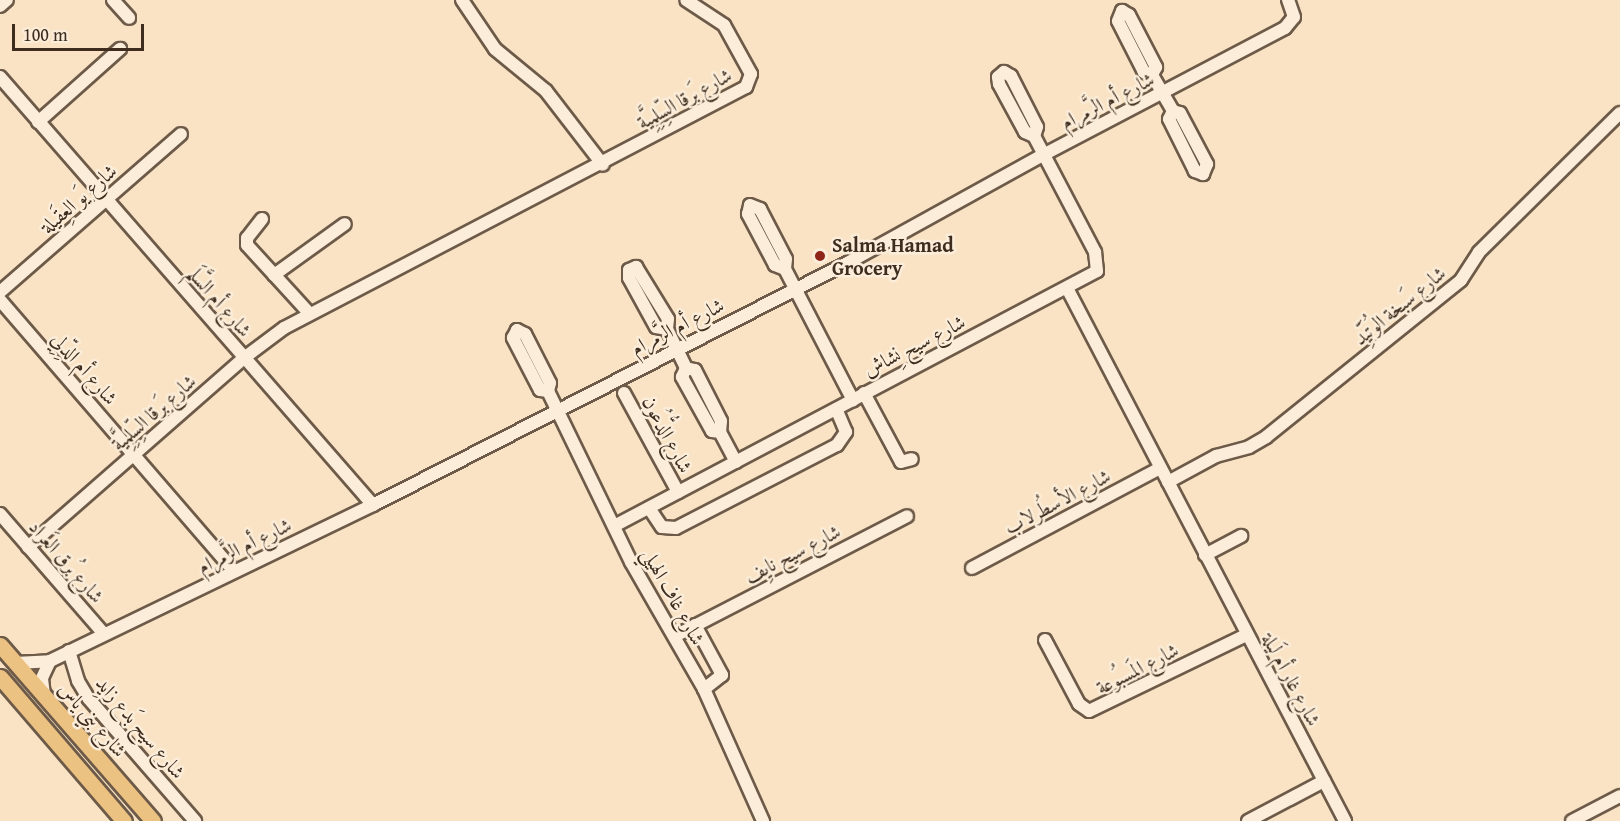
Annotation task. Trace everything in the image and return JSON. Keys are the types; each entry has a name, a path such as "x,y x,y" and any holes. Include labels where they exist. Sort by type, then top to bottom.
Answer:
{"main road":[{"name":"شارع بني ياس","path":"0,645 153,821"},
{"path":"0,676 124,821"}],"street":[{"path":"0,6 7,0"},
{"path":"113,0 129,18"},
{"path":"462,0 495,49 546,91 603,165"},
{"name":"شارع بَرقا السِّلِمِيَّة","path":"28,547 244,358 309,314 603,165 750,82 748,67 724,25 686,0"},
{"name":"شارع أم الرَّمرام","path":"15,663 50,661 373,505 794,287 849,262 1043,155 1289,26 1294,17 1288,0"},
{"path":"1152,75 1156,67 1129,15 1122,11 1118,21 1144,72 1152,75 1173,111 1180,113 1207,164 1203,174 1195,171 1169,119 1173,111"},
{"path":"38,122 120,49"},
{"name":"شارع سيح نِشاش","path":"616,525 1097,271 1098,258 1034,136 1025,132 1004,94 998,81 1000,74 1011,76 1037,128 1034,136"},
{"name":"شارع أم السَّلَم","path":"0,77 373,505"},
{"name":"شارع سَبخة الوُتَيِّد","path":"1168,482 1216,456 1249,447 1266,437 1461,280 1479,252 1620,113"},
{"name":"شارع يَو العِقَيلة","path":"0,292 181,134"},
{"path":"784,269 788,262 776,238 759,208 750,206 747,214 775,265 784,269 858,397 881,425 901,462 912,459"},
{"path":"262,219 246,242 309,314"},
{"path":"274,275 345,224"},
{"path":"667,329 656,327 629,278 632,268 642,270 669,322 667,329 686,368 695,370 721,421 720,432 736,462"},
{"name":"شارع غار أم لَيلة","path":"1067,288 1345,821"},
{"name":"شارع أم الدِّلِي","path":"0,300 234,571"},
{"name":"شارع غاف الهيلي","path":"548,391 540,390 518,349 513,335 517,330 525,334 550,383 548,391 616,525 631,562 704,689 763,821"},
{"name":"شارع الدُّعُون","path":"624,393 678,492"},
{"path":"649,508 662,527 676,528 837,445 846,432 836,409"},
{"path":"881,425 893,419"},
{"name":"شارع الأسطُرلاب","path":"972,568 1160,468"},
{"name":"شارع بُرق العَراد","path":"0,514 104,634"},
{"name":"شارع سيح نايِف","path":"675,636 907,516"},
{"path":"1205,555 1240,536"},
{"path":"695,626 722,675 704,689"},
{"name":"شارع المَسبُوعة","path":"1045,640 1079,704 1089,711 1246,635"},
{"name":"شارع سيح بَدع زايِد","path":"69,651 78,681 89,699 195,821"},
{"path":"44,695 42,678 50,661"},
{"path":"1248,821 1324,781"},
{"path":"1572,821 1620,796"}],"place":[{"name":"Salma Hamad Grocery","path":"820,256"}]}
